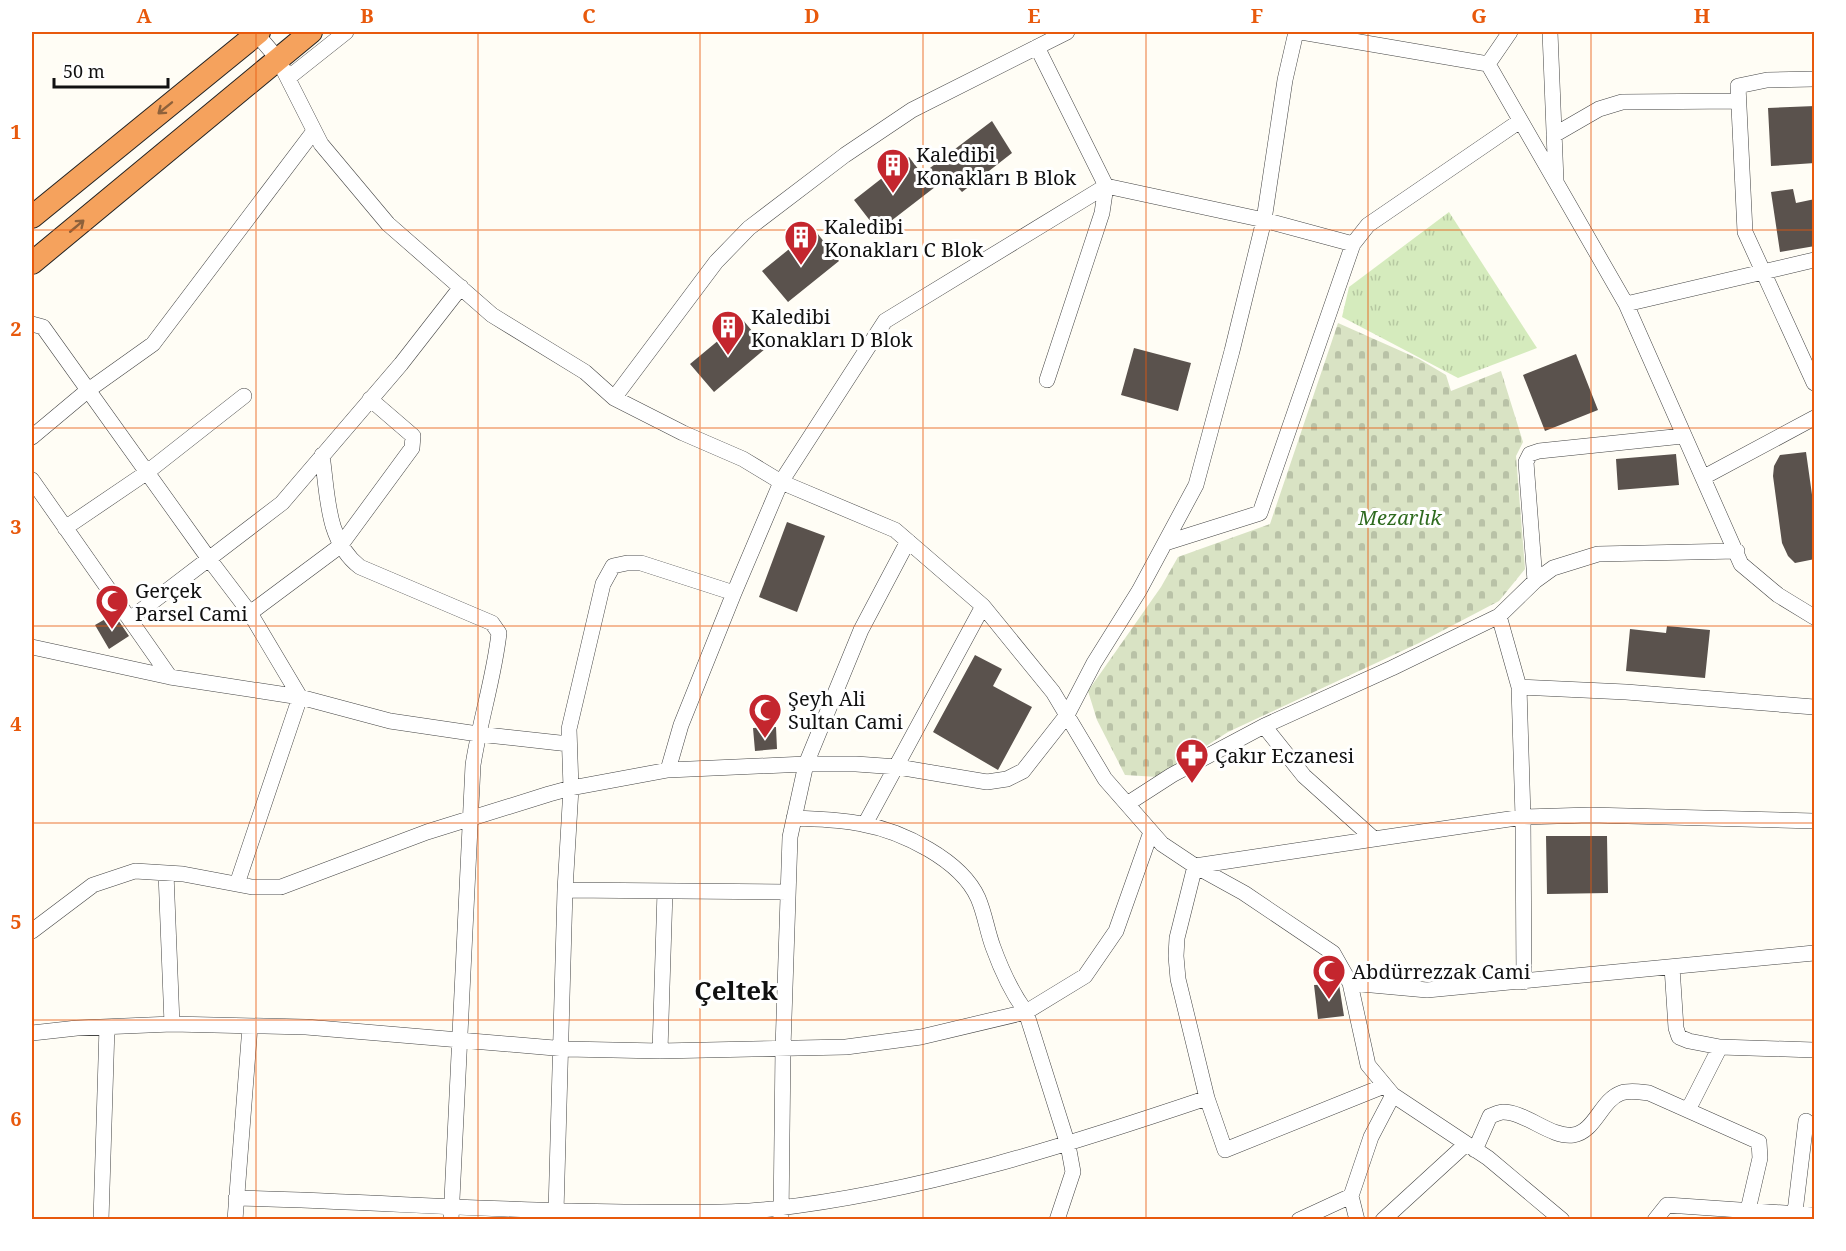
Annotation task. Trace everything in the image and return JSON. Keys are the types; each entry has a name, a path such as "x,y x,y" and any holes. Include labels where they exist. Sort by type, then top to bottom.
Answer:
{"highway":[{"path":"32,217 257,32"},
{"path":"32,263 283,68 311,32"}],"street":[{"path":"257,32 283,68 321,144 388,224 492,315 585,372 614,398 683,433 743,459 781,482 895,530 983,606 1053,692 1105,779 1162,844 1195,866 1244,893 1334,953 1350,983 1368,1065 1389,1090 1471,1147 1562,1220"},
{"path":"283,68 346,32"},
{"path":"614,398 716,262 750,228 845,155 912,110 1067,32"},
{"path":"32,931 93,885 135,871 183,874 252,886 281,886 427,832 571,788 668,770 856,764 898,767 987,782 1007,779 1023,771 1067,714 1094,663 1139,591 1196,484 1264,220 1285,80 1296,32"},
{"path":"1301,32 1488,64"},
{"path":"1488,64 1510,32"},
{"path":"1550,32 1557,184"},
{"path":"1037,47 1106,186 1101,213 1047,380"},
{"path":"1488,64 1626,304 1741,564 1778,595 1815,617"},
{"path":"1815,79 1767,80 1738,86 1745,232 1815,383"},
{"path":"1554,135 1599,110 1622,102 1738,101"},
{"path":"1165,543 1260,513 1353,244 1368,225 1520,121"},
{"path":"32,437 87,391 153,344 314,131"},
{"path":"668,770 681,725 781,482 885,321 1106,186 1264,220 1353,244"},
{"path":"1626,304 1815,260"},
{"path":"130,619 282,502 461,287"},
{"path":"32,324 43,327 146,473 250,613 300,697 237,884"},
{"path":"65,528 146,473 243,396"},
{"path":"250,613 339,546 412,448 413,436 370,399"},
{"path":"1704,477 1815,418"},
{"path":"1534,581 1526,462 1530,453 1683,436"},
{"path":"322,455 333,528 339,546 348,558 360,567 492,623 499,633 493,674 473,765 451,1214"},
{"path":"33,485 170,677"},
{"path":"781,1214 783,1048 790,837 806,764 861,630 908,541"},
{"path":"1127,804 1172,775 1264,726 1499,616 1534,581 1553,568 1598,554 1737,551"},
{"path":"556,1212 565,890 571,788 569,729 603,584 613,566 641,563 734,592"},
{"path":"866,824 983,606"},
{"path":"1499,616 1519,687 1524,982"},
{"path":"32,647 170,677 300,697 390,721 569,744"},
{"path":"1519,687 1626,692 1815,707"},
{"path":"1264,726 1304,776 1374,839"},
{"path":"1195,866 1523,817 1590,815 1815,821"},
{"path":"794,818 841,820 866,824 907,838 956,868 978,898 993,948 1016,999 1026,1012 1068,1144 1073,1172 1057,1220"},
{"path":"32,1032 172,1024 306,1027 561,1049 660,1051 846,1047 921,1037 1026,1012 1084,976 1116,931 1151,832"},
{"path":"1195,866 1177,938 1178,979 1207,1098 1225,1150 1389,1090"},
{"path":"166,873 172,1024"},
{"path":"565,890 788,892"},
{"path":"660,1051 665,891"},
{"path":"1350,983 1427,990 1815,953"},
{"path":"1672,967 1676,1028 1679,1037 1720,1047 1815,1050"},
{"path":"235,1220 250,1026"},
{"path":"101,1220 107,1027"},
{"path":"1688,1110 1720,1047"},
{"path":"1357,1220 1351,1196 1389,1090"},
{"path":"1383,1220 1471,1147 1490,1116 1501,1111 1514,1114 1565,1136 1576,1135 1585,1130 1613,1097 1633,1091 1649,1093 1759,1142 1760,1158 1748,1210"},
{"path":"236,1198 318,1200 451,1214 671,1212 781,1214 889,1191 1068,1144 1207,1098"},
{"path":"1794,1216 1806,1121"},
{"path":"1299,1220 1351,1196"},
{"path":"1655,1220 1667,1204 1794,1216 1815,1215"}],"green space":[{"path":"1449,212 1537,348 1458,378 1342,317 1349,287"},
{"name":"Mezarlık","path":"1338,323 1419,359 1446,375 1451,391 1501,371 1523,442 1516,456 1525,569 1499,601 1419,643 1228,732 1158,777 1125,775 1097,720 1088,691 1161,587 1178,557 1270,524"}],"building":[{"path":"1815,106 1815,163 1771,166 1768,108"},
{"path":"992,121 1012,153 962,192 948,177 878,231 854,200 909,157 922,174"},
{"path":"1793,189 1796,203 1815,199 1815,246 1780,252 1771,192"},
{"name":"Kaledibi Konakları C Blok","path":"814,229 839,261 788,302 762,271"},
{"name":"Kaledibi Konakları D Blok","path":"743,320 766,348 714,392 690,364"},
{"path":"1134,348 1191,363 1178,411 1121,395"},
{"path":"1576,354 1598,410 1545,431 1523,375"},
{"path":"1806,452 1815,516 1815,559 1795,563 1788,556 1782,543 1773,476 1774,466 1780,455"},
{"path":"1676,454 1679,485 1618,490 1616,459"},
{"path":"787,522 825,536 797,612 759,597"},
{"name":"Gerçek Parsel Cami","path":"114,614 129,636 109,649 95,625"},
{"path":"1667,626 1710,630 1705,678 1626,671 1630,629 1666,633"},
{"path":"975,655 1002,669 993,686 1032,707 998,770 933,732"},
{"name":"Şeyh Ali Sultan Cami","path":"776,727 777,749 755,751 753,728"},
{"path":"1546,836 1607,836 1608,893 1547,894"},
{"name":"Abdürrezzak Cami","path":"1339,984 1344,1016 1318,1019 1314,985"}],"place":[{"name":"Kaledibi Konakları B Blok","path":"893,194"},
{"name":"Kaledibi Konakları C Blok","path":"801,266"},
{"name":"Kaledibi Konakları D Blok","path":"728,356"},
{"name":"Gerçek Parsel Cami","path":"112,630"},
{"name":"Şeyh Ali Sultan Cami","path":"765,739"},
{"name":"Çakır Eczanesi","path":"1192,784"},
{"name":"Abdürrezzak Cami","path":"1329,1000"}],"district":[{"name":"Çeltek","path":"736,990"}]}
